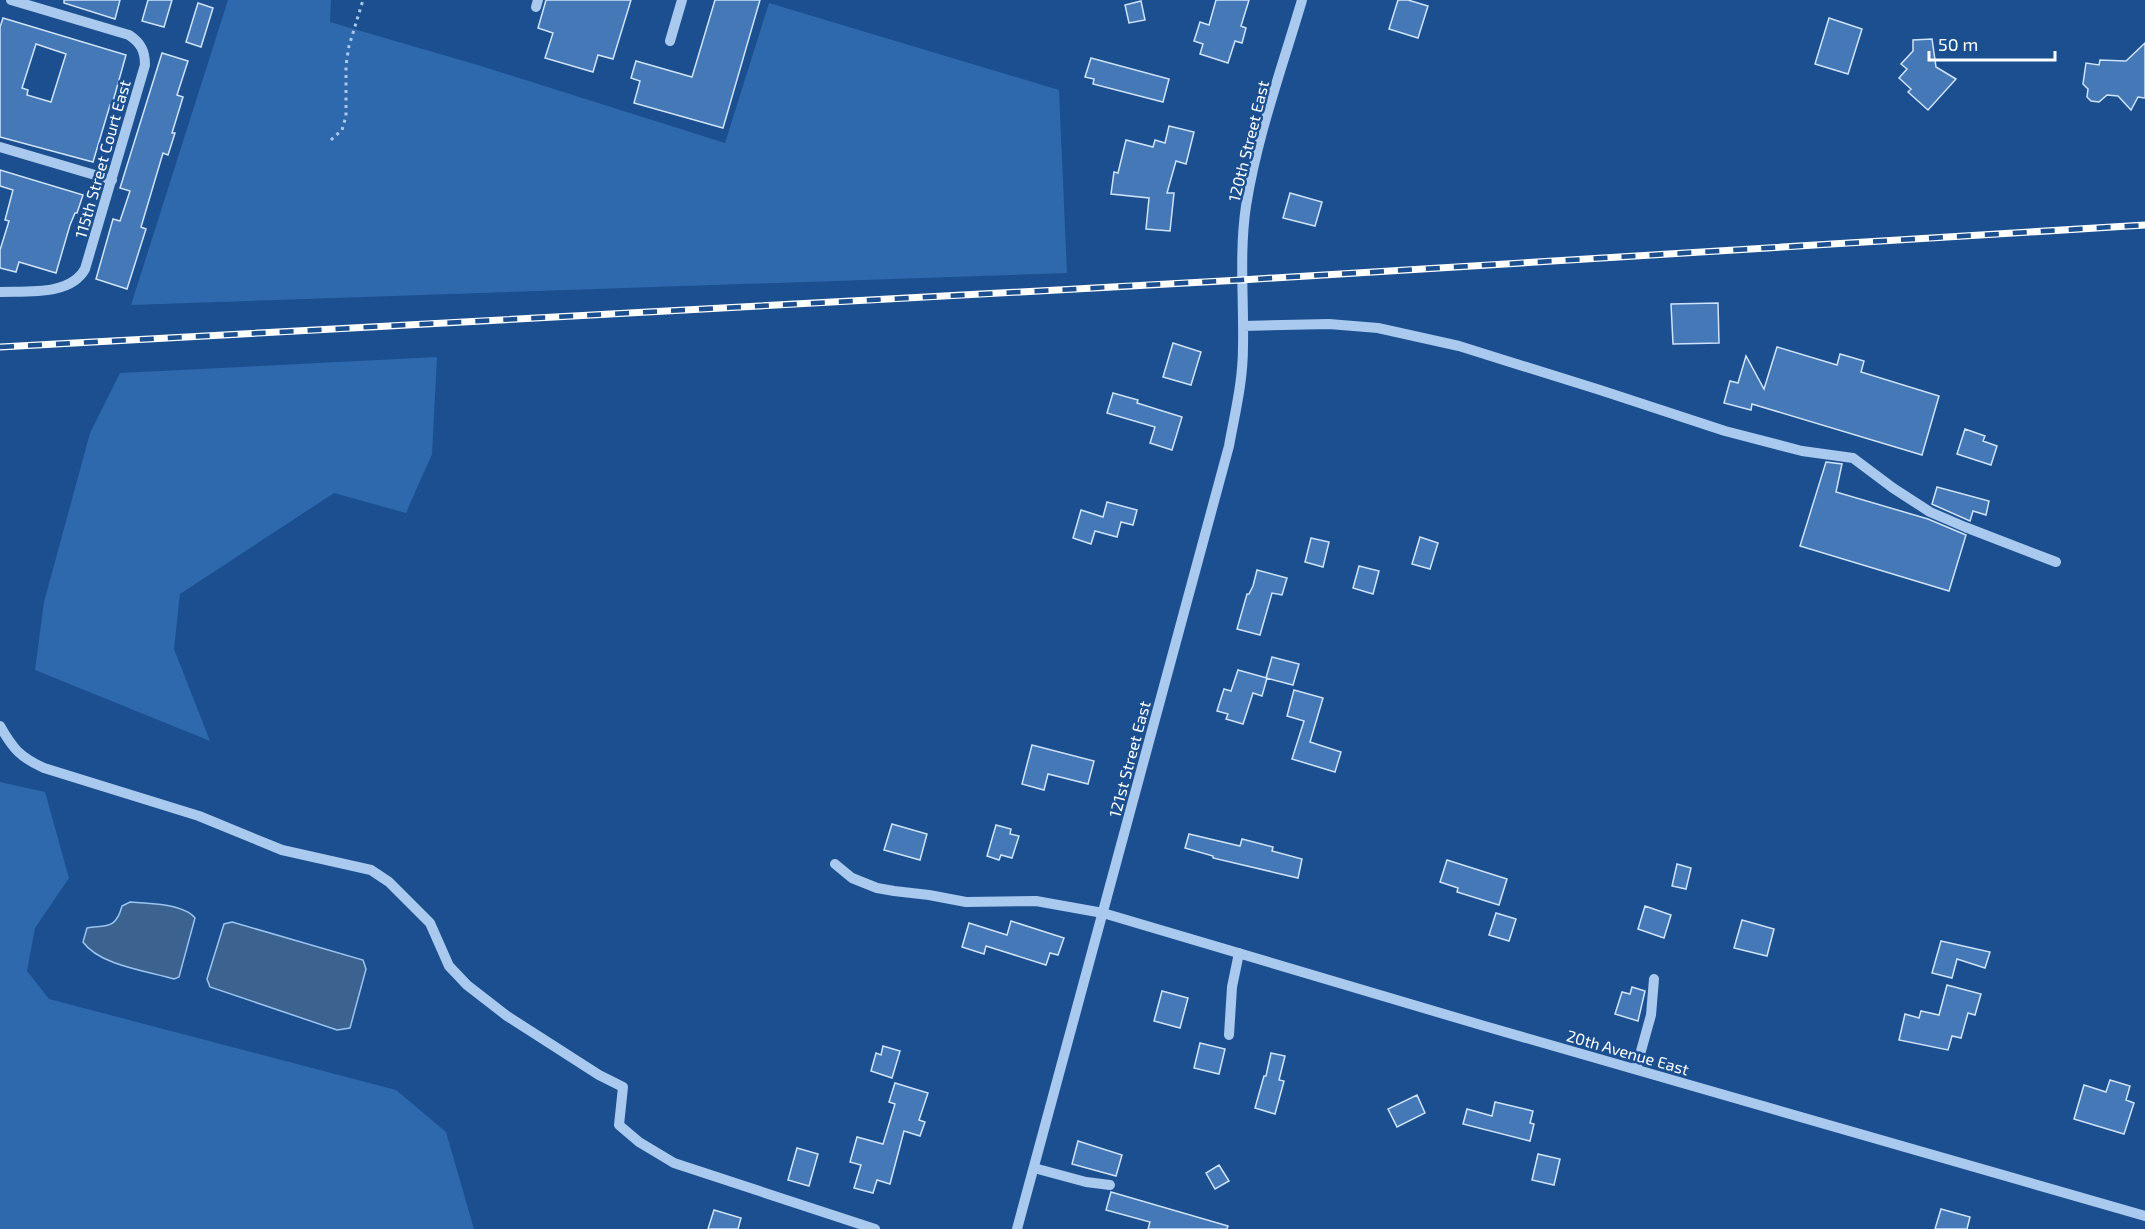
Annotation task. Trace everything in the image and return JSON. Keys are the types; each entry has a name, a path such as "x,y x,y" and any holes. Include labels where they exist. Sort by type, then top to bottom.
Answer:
{"street":[{"name":"115th Street Court East","path":"0,292 44,291 64,286 81,276 112,180 145,65 138,41 129,35 11,0"},
{"path":"670,41 682,0"},
{"name":"120th Street East","path":"1242,292 1246,206 1260,143 1302,0"},
{"path":"0,147 112,180"},
{"name":"121st Street East","path":"1017,1229 1229,446 1241,384 1242,292"},
{"path":"1243,326 1329,324 1378,328 1459,346 1725,431 1802,451 1853,458 1930,512 2056,562"},
{"path":"0,726 12,747 25,759 44,768 199,816 282,850 371,870 389,882 430,924 450,966 467,986 507,1016 599,1075 623,1087 619,1125 639,1142 674,1163 875,1229"},
{"name":"20th Avenue East","path":"835,864 852,878 877,888 966,902 1036,901 1103,913 1636,1070 2145,1216"},
{"path":"1229,1035 1232,987 1239,953"},
{"path":"1636,1070 1651,1015 1654,980"},
{"path":"1034,1168 1086,1182 1110,1185"}],"path":[{"path":"331,140 342,130 346,116 346,65 349,46 363,0"}],"shaded area":[{"path":"228,0 331,0 330,22 481,66 725,143 769,3 1059,90 1067,273 131,305"},
{"path":"437,357 432,454 406,513 334,493 180,594 174,649 210,741 35,670 44,602 90,433 120,373"},
{"path":"0,782 45,792 69,878 35,928 27,971 49,999 396,1090 446,1132 474,1229 0,1229"},
{"path":"130,902 174,907 190,913 195,918 179,977 174,979 112,962 90,950 83,942 87,928 105,926 114,922 122,906"},
{"path":"232,922 363,960 366,969 350,1028 337,1030 210,987 207,979 224,924"}],"building":[{"path":"64,0 120,0 115,19 64,3"},
{"path":"148,0 172,0 164,27 142,21"},
{"path":"546,0 631,0 613,59 598,55 593,72 545,58 553,33 538,28"},
{"path":"715,0 760,0 723,128 634,103 640,81 631,78 636,61 692,77"},
{"path":"1216,0 1249,0 1241,26 1246,28 1242,43 1235,41 1228,63 1200,54 1203,44 1194,41 1200,22 1209,25"},
{"path":"1398,0 1408,0 1428,6 1418,38 1389,29"},
{"path":"1141,1 1145,20 1129,23 1125,5"},
{"path":"198,3 213,8 201,47 186,42"},
{"path":"3,18 126,55 93,162 0,137 0,27","holes":["36,44 66,54 51,102 27,95 28,90 22,88"]},
{"path":"1829,18 1862,29 1848,74 1815,64"},
{"path":"1932,39 1936,67 1956,79 1928,110 1908,92 1911,89 1899,78 1907,69 1901,64 1913,51 1913,40"},
{"path":"2145,43 2145,98 2138,97 2131,110 2118,96 2107,95 2099,102 2091,101 2087,97 2088,89 2083,84 2086,63 2099,65 2100,60 2126,61"},
{"path":"162,53 188,61 177,95 183,97 168,155 163,153 141,227 146,229 127,289 96,279 113,219 120,221 130,191 120,188"},
{"path":"1091,58 1169,79 1163,102 1093,84 1094,79 1085,77"},
{"path":"1169,126 1194,132 1186,164 1176,161 1167,193 1174,193 1170,231 1146,229 1149,198 1111,194 1114,172 1118,173 1126,140 1153,147 1155,140 1165,143"},
{"path":"0,170 83,195 70,225 56,273 19,262 16,272 0,268 0,250 9,221 5,220 13,190 0,186"},
{"path":"1290,193 1322,202 1315,226 1283,218"},
{"path":"1718,303 1719,343 1673,344 1671,304"},
{"path":"1173,343 1201,352 1191,385 1163,377"},
{"path":"1777,347 1837,365 1840,354 1864,361 1861,372 1939,396 1922,455 1752,404 1751,410 1724,403 1730,381 1738,383 1746,356 1764,389"},
{"path":"1113,393 1182,417 1172,450 1150,443 1155,427 1107,413"},
{"path":"1965,429 1985,436 1983,441 1997,446 1991,465 1957,454"},
{"path":"1826,462 1842,464 1836,492 1928,519 1966,535 1949,591 1800,546"},
{"path":"1937,487 1989,501 1986,515 1973,511 1970,521 1932,504"},
{"path":"1107,502 1137,510 1133,525 1121,522 1117,537 1095,531 1091,544 1073,538 1081,510 1103,517"},
{"path":"1420,537 1438,543 1430,569 1412,564"},
{"path":"1311,538 1329,542 1323,567 1305,562"},
{"path":"1359,566 1379,571 1373,594 1353,588"},
{"path":"1257,570 1287,578 1282,595 1272,593 1260,635 1237,629"},
{"path":"1272,657 1299,664 1293,685 1266,678"},
{"path":"1238,670 1267,678 1262,696 1253,693 1243,724 1226,719 1228,714 1217,711 1224,689 1231,691"},
{"path":"1294,690 1323,698 1310,742 1341,752 1335,772 1292,759 1304,721 1287,716"},
{"path":"1032,745 1094,761 1088,784 1048,774 1044,790 1022,784"},
{"path":"892,824 927,834 920,860 884,850"},
{"path":"996,825 1011,829 1010,834 1019,836 1012,858 1001,855 999,860 987,856"},
{"path":"1189,834 1240,846 1242,839 1273,847 1272,851 1302,859 1298,878 1213,858 1213,856 1185,848"},
{"path":"1447,860 1507,879 1499,905 1457,892 1458,888 1440,882"},
{"path":"1677,864 1691,868 1686,889 1672,886"},
{"path":"1645,906 1671,915 1664,938 1638,929"},
{"path":"1496,913 1516,919 1509,941 1489,935"},
{"path":"1742,920 1774,929 1767,956 1734,948"},
{"path":"1011,921 1064,938 1058,955 1050,953 1046,965 986,946 984,954 962,947 969,923 1007,935"},
{"path":"1941,941 1990,952 1985,968 1957,959 1952,978 1932,973"},
{"path":"1947,985 1981,994 1975,1015 1968,1013 1961,1038 1952,1036 1948,1050 1899,1040 1905,1014 1919,1018 1921,1011 1939,1015"},
{"path":"1632,987 1645,991 1638,1021 1615,1014 1622,992 1630,994"},
{"path":"1162,991 1188,998 1180,1028 1154,1021"},
{"path":"1200,1043 1225,1049 1219,1074 1194,1068"},
{"path":"883,1046 900,1051 892,1078 871,1071 876,1053 881,1055"},
{"path":"1271,1053 1285,1056 1279,1080 1284,1081 1275,1114 1255,1108"},
{"path":"2110,1080 2130,1086 2126,1100 2134,1103 2124,1134 2074,1119 2084,1085 2106,1092"},
{"path":"895,1083 928,1093 919,1120 925,1122 920,1136 904,1131 890,1184 877,1180 873,1193 854,1188 861,1165 850,1162 857,1137 883,1144 895,1104 889,1102"},
{"path":"1417,1095 1425,1113 1397,1127 1388,1109"},
{"path":"1495,1102 1533,1111 1530,1123 1534,1124 1530,1141 1463,1124 1467,1109 1492,1116"},
{"path":"1078,1141 1122,1155 1116,1176 1072,1164"},
{"path":"797,1148 818,1154 809,1186 788,1180"},
{"path":"1538,1154 1560,1159 1554,1185 1532,1180"},
{"path":"1219,1165 1229,1181 1215,1189 1206,1173"},
{"path":"1111,1192 1228,1226 1227,1229 1148,1229 1150,1222 1106,1210"},
{"path":"1941,1209 1970,1217 1967,1229 1935,1229"},
{"path":"714,1210 741,1218 738,1229 708,1229"}],"railway":[{"path":"0,347 1241,280 2145,225"}]}
